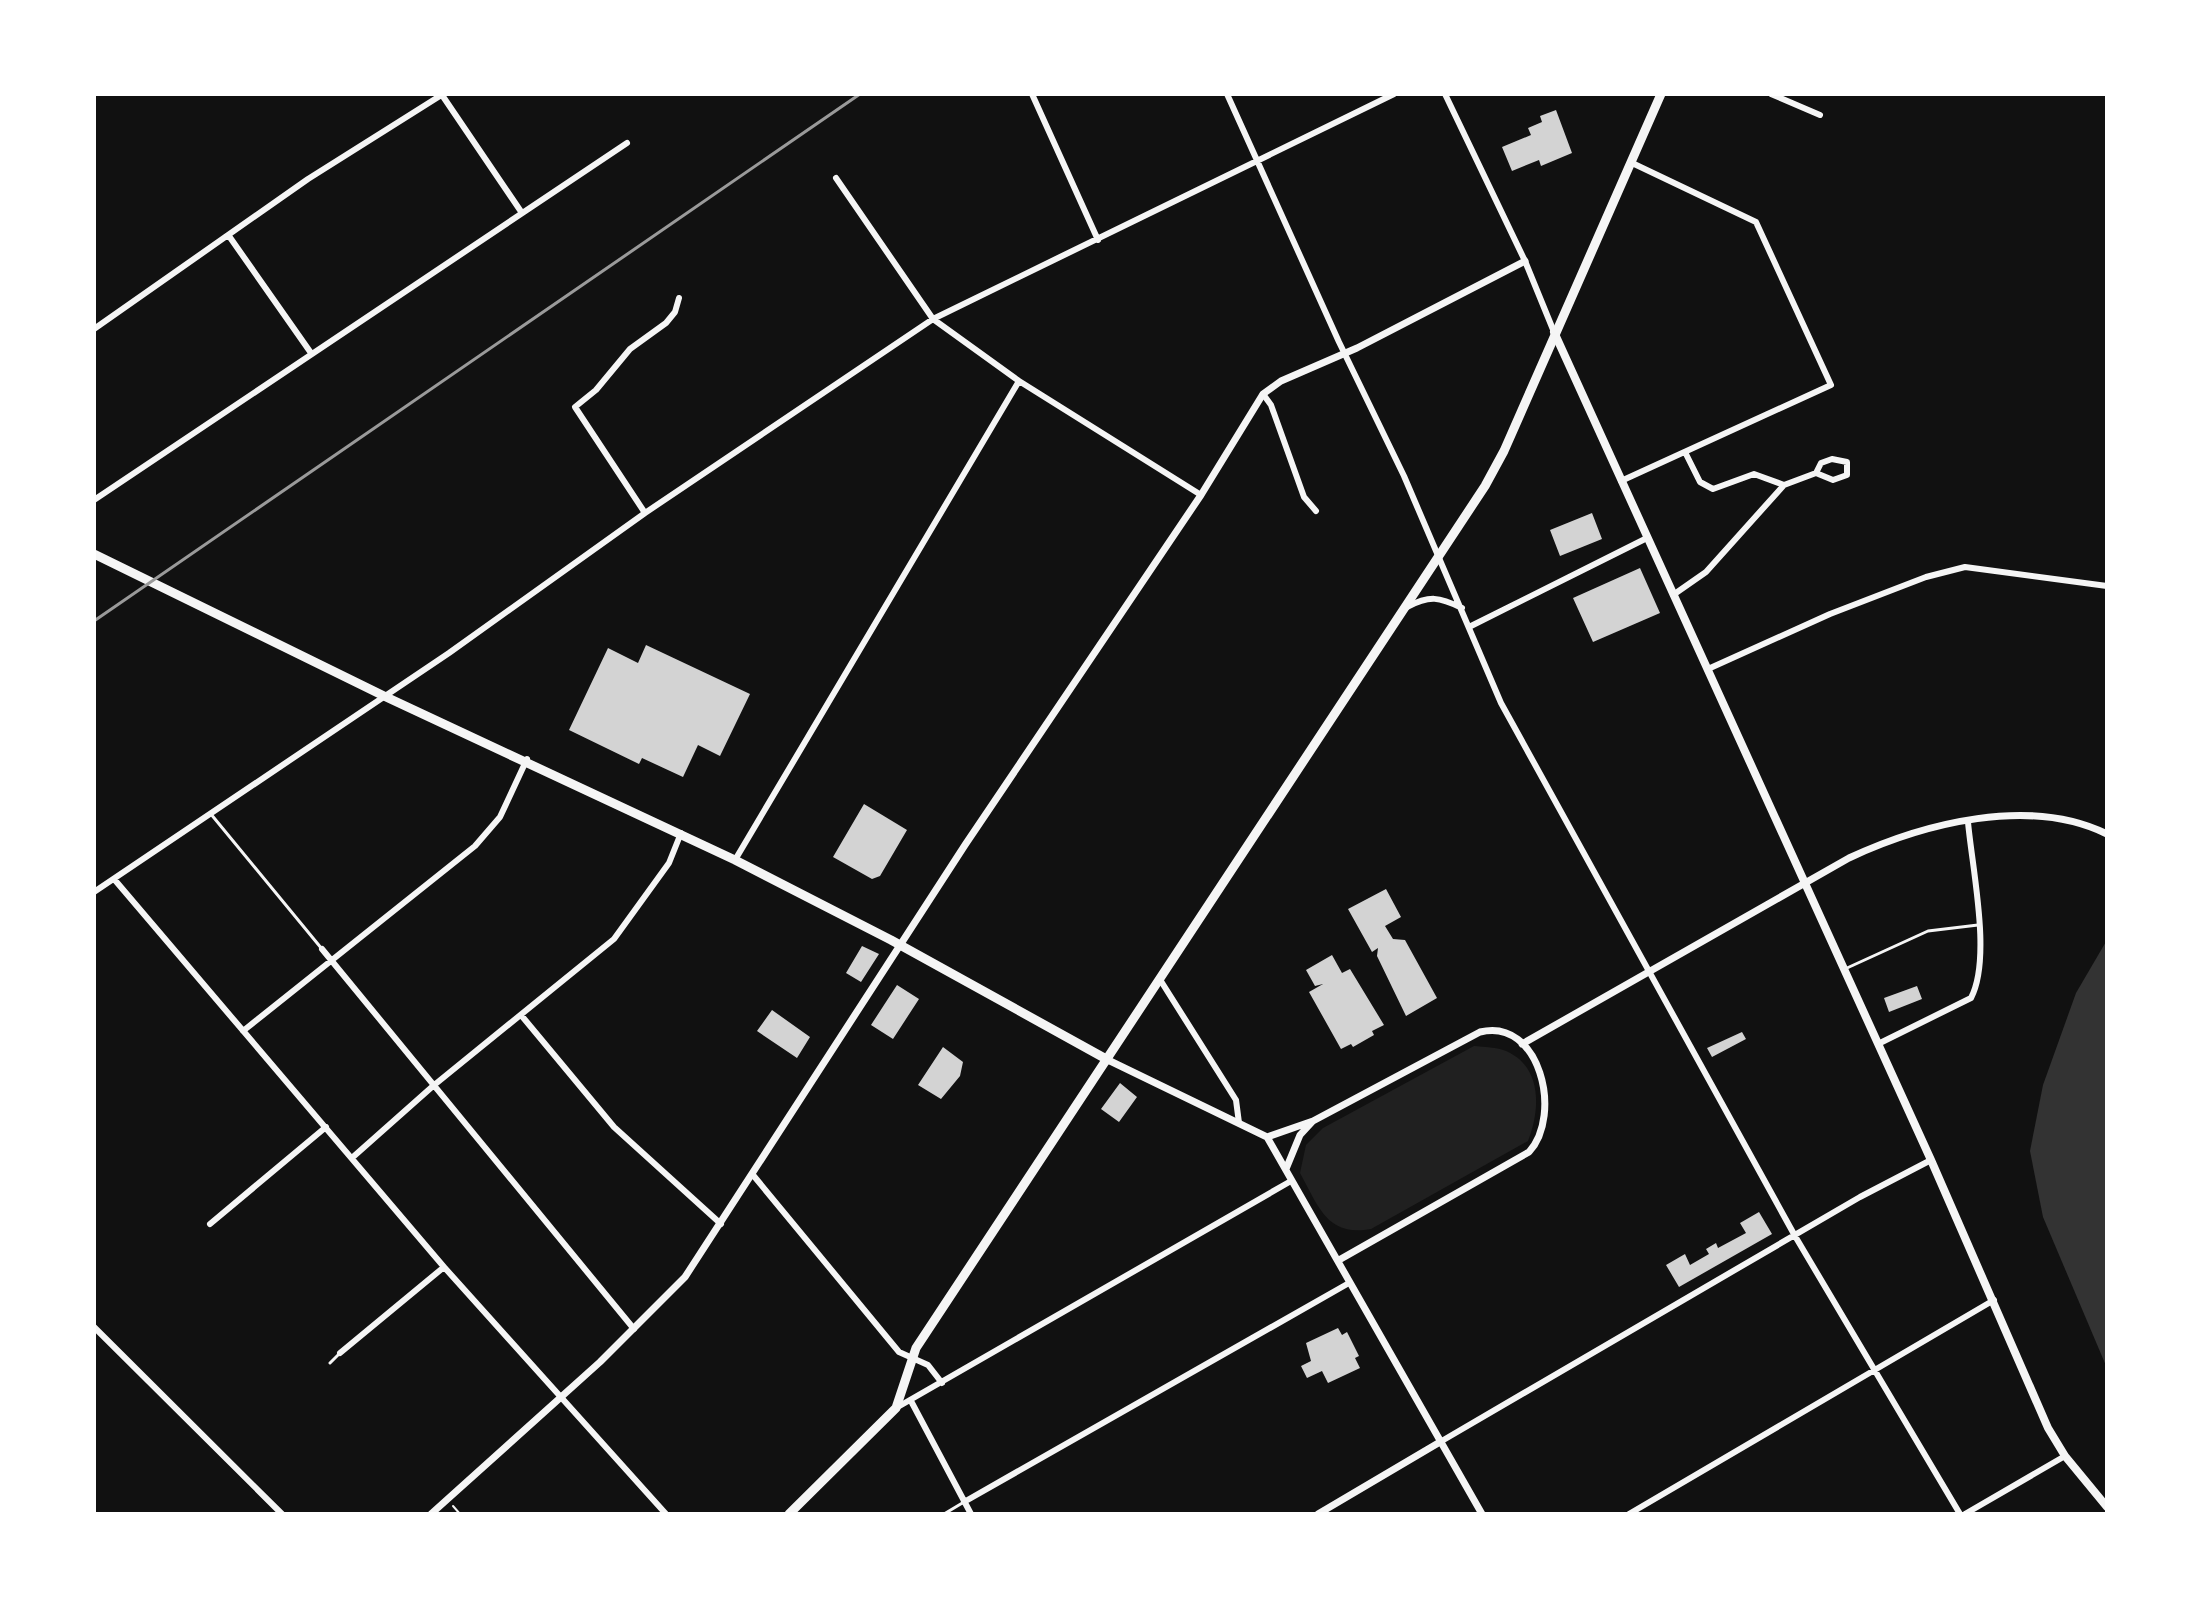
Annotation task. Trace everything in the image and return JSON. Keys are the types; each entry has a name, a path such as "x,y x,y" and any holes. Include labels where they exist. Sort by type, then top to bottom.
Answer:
{"main road":[{"path":"789,1514 896,1408 916,1348 1440,557 1504,451 1661,94"},
{"path":"1554,332 1645,539 1708,669 1931,1160 2048,1428 2065,1456 2107,1507"},
{"path":"94,554 384,696 527,759 681,833 901,946 1108,1060"}],"street":[{"path":"1032,94 1098,240"},
{"path":"1227,94 1464,609 1508,715 1795,1236 1962,1514 2065,1456"},
{"path":"94,892 933,319 1394,94"},
{"path":"1445,94 1525,261 1554,332"},
{"path":"1771,94 1820,115"},
{"path":"94,329 308,179 442,95 522,213"},
{"path":"94,500 627,143"},
{"path":"1621,481 1831,385 1756,222 1630,162"},
{"path":"836,178 933,319 1019,381 1201,495"},
{"path":"229,236 311,353"},
{"path":"431,1514 634,1329 685,1277 965,845 1201,495 1263,394 1281,381 1525,261"},
{"path":"645,513 575,407 596,390 630,349 666,323 675,312 679,298"},
{"path":"735,860 1019,381"},
{"path":"1263,394 1271,405 1304,497 1316,511"},
{"path":"1685,452 1700,482 1713,489 1754,474 1784,485"},
{"path":"1673,595 1706,572 1784,485 1816,473 1821,463 1832,459 1847,462 1847,475 1840,479 1833,480 1816,473"},
{"path":"1471,626 1645,539"},
{"path":"1708,669 1830,614 1926,577 1965,567 2107,586"},
{"path":"1407,607 1427,597 1439,597 1464,609"},
{"path":"243,1031 475,846 500,817 527,759"},
{"path":"1522,1044 1876,845 1904,835 1968,822 2029,814 2106,832"},
{"path":"1878,1044 1971,998 1979,984 1978,925 1968,822"},
{"path":"353,1157 433,1086 614,939 669,863 681,833"},
{"path":"114,879 444,1267 563,1395 666,1514"},
{"path":"322,949 634,1329"},
{"path":"1159,978 1236,1100 1239,1123"},
{"path":"521,1015 614,1127 721,1224"},
{"path":"1267,1137 1313,1121 1480,1032 1501,1031 1522,1044 1545,1089 1544,1130 1529,1152 1339,1260"},
{"path":"1108,1060 1267,1137 1482,1514"},
{"path":"1286,1169 1300,1135 1313,1121"},
{"path":"210,1224 326,1127"},
{"path":"1318,1514 1931,1160"},
{"path":"753,1175 899,1352 928,1365 942,1383"},
{"path":"896,1408 1291,1181"},
{"path":"340,1353 444,1267"},
{"path":"964,1502 1349,1283"},
{"path":"1629,1514 1994,1300"},
{"path":"94,1327 282,1514"},
{"path":"911,1401 971,1514"}],"lane":[{"path":"210,813 322,949"},
{"path":"1843,969 1928,931 1978,925"},
{"path":"330,1363 340,1353"},
{"path":"944,1514 964,1502"}],"shaded area":[{"path":"2107,940 2107,1368 2043,1217 2030,1151 2043,1085 2076,993"},
{"path":"1474,1046 1506,1051 1527,1068 1536,1104 1528,1141 1371,1229 1356,1230 1334,1224 1319,1208 1300,1173 1306,1145 1323,1128"}],"building":[{"path":"1556,110 1572,153 1541,166 1539,160 1512,171 1502,147 1531,135 1528,128 1542,122 1540,116"},
{"path":"1592,513 1602,539 1560,556 1550,530"},
{"path":"1640,568 1660,613 1593,642 1573,598"},
{"path":"646,645 750,694 720,756 698,745 683,777 642,758 639,764 569,730 608,648 638,663"},
{"path":"864,804 907,830 880,876 872,879 833,857"},
{"path":"1386,889 1401,917 1385,926 1393,939 1405,940 1437,998 1406,1016 1377,956 1378,948 1372,952 1348,909"},
{"path":"862,946 879,954 861,982 846,973"},
{"path":"1332,955 1342,973 1350,969 1384,1025 1353,1047 1351,1044 1341,1049 1309,992 1323,984 1315,986 1306,970"},
{"path":"897,985 919,999 893,1039 871,1025"},
{"path":"1917,986 1922,999 1889,1012 1884,998"},
{"path":"772,1010 810,1037 797,1058 757,1031"},
{"path":"1742,1032 1746,1039 1712,1057 1707,1048"},
{"path":"943,1047 963,1062 960,1076 941,1099 918,1085"},
{"path":"1120,1083 1137,1097 1119,1122 1101,1109"},
{"path":"1759,1212 1772,1234 1679,1287 1666,1265 1685,1254 1690,1265 1709,1254 1706,1249 1716,1243 1718,1248 1746,1233 1740,1223"},
{"path":"1338,1328 1342,1335 1347,1332 1359,1356 1355,1358 1360,1368 1328,1383 1322,1371 1307,1378 1301,1366 1311,1361 1306,1343"}],"railway":[{"path":"94,621 860,94"}]}
